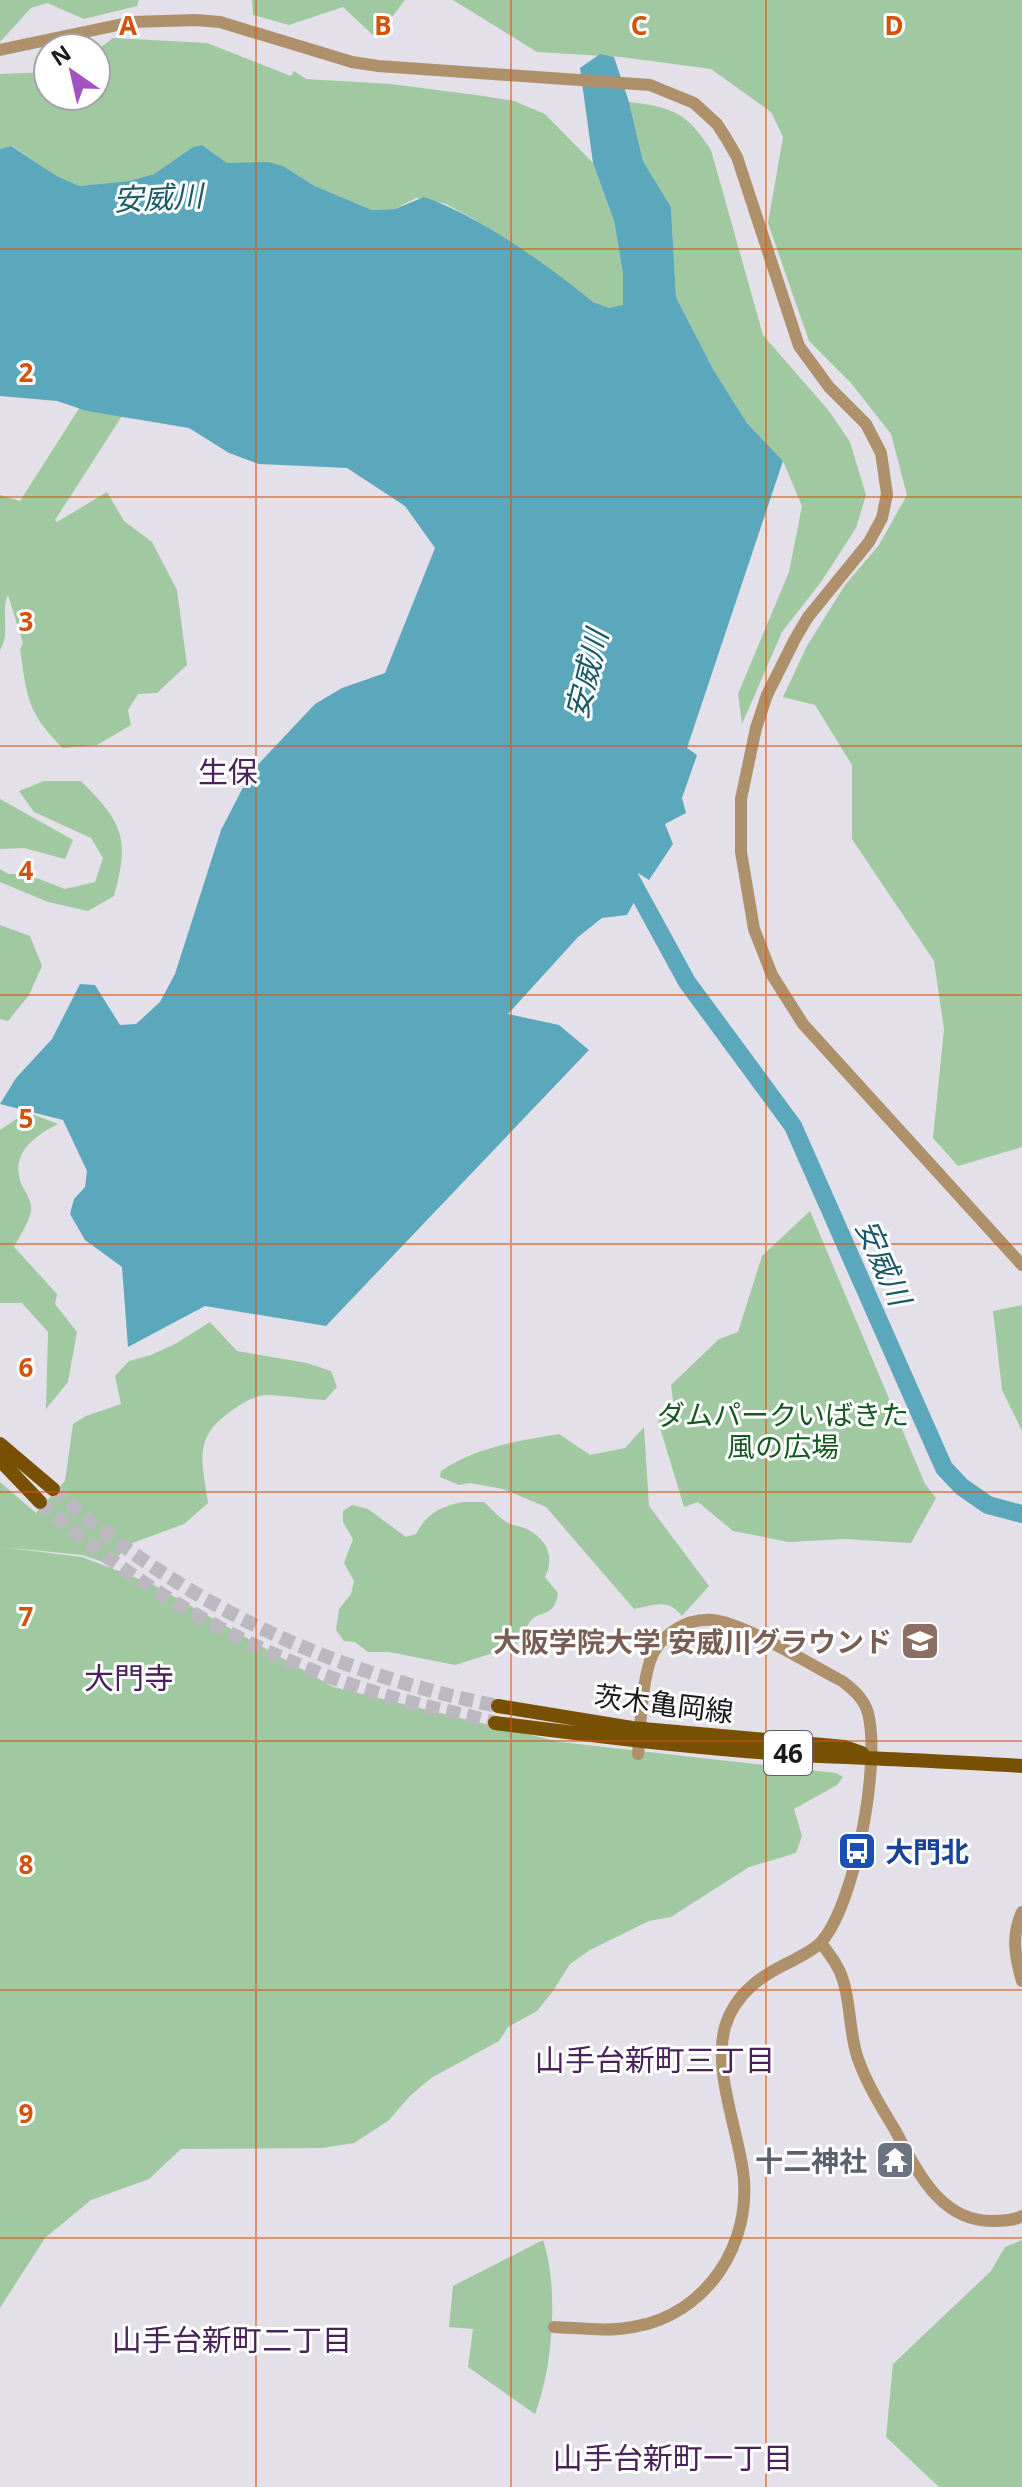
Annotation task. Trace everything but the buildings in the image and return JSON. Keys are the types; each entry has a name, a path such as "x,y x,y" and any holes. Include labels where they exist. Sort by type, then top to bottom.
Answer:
{"main road":[{"path":"2,1451 53,1489"},
{"path":"2,1451 40,1502"},
{"name":"茨木亀岡線","path":"498,1706 631,1734"},
{"name":"茨木亀岡線","path":"495,1723 707,1741 847,1757 1022,1766"}],"street":[{"path":"0,50 132,22 160,19 220,22 352,62 650,85 694,103 717,124 737,157 799,346 829,387 866,424 881,453 887,494 882,518 862,551 808,617 780,666 756,728 741,799 741,852 746,893 762,954 783,996 803,1024 1022,1265"},
{"path":"554,2327 614,2330 657,2321 691,2302 718,2274 740,2233 745,2192 723,2067 726,2026 747,1989 773,1970 821,1943 836,1920 846,1897 869,1792 870,1731 863,1701 842,1681 742,1629 712,1620 687,1623 677,1628 656,1649 648,1669 638,1754"},
{"path":"1022,1912 1015,1930 1022,1981"},
{"path":"821,1943 834,1960 843,1981 851,2034 864,2074 913,2162 938,2199 964,2217 979,2221 1015,2220 1022,2216"}],"green space":[{"path":"0,0 139,0 137,6 84,19 47,3 31,8 0,42"},
{"path":"252,0 405,0 376,38 343,7 289,25 253,15"},
{"path":"453,0 1022,0 1022,1147 958,1166 933,1138 944,1029 934,961 852,839 852,765 815,705 783,697 807,646 845,585 879,545 907,495 891,434 851,383 809,341 768,223 783,137 771,112 711,69 621,57 537,52"},
{"path":"112,39 207,43 291,76 294,71 306,79 391,84 476,95 514,101 545,114 593,163 614,221 623,274 623,306 608,308 593,302 474,219 446,204 416,198 395,209 372,210 315,186 283,166 55,520 57,522 107,492 124,521 152,542 177,590 187,665 157,693 138,694 128,710 131,725 97,745 63,748 42,725 31,703 20,649 23,643 8,595 5,637 0,650 0,495 20,501 235,164 227,163 202,145 193,147 154,174 129,181 79,186 57,176 12,146 0,149 0,74 32,73 32,112 112,112"},
{"path":"629,102 657,106 678,114 711,150 763,335 829,411 850,442 866,495 856,528 821,582 782,632 742,724 738,694 789,572 802,506 783,461 747,423 713,369 676,297 671,207 643,161"},
{"path":"44,781 81,781 106,809 119,832 122,859 114,896 88,911 48,902 0,882 0,869 8,874 26,874 65,889 95,882 103,858 91,838 34,812 19,791"},
{"path":"0,799 73,840 65,859 24,848 0,849"},
{"path":"0,925 30,936 42,966 29,995 8,1021 0,1019"},
{"path":"27,1112 58,1124 29,1144 20,1158 19,1176 31,1212 14,1247 57,1294 55,1304 77,1332 68,1382 46,1409 48,1332 22,1303 0,1303 0,1130"},
{"name":"ダムパークいばきた 風の広場","path":"810,1211 925,1484 936,1498 911,1543 844,1539 789,1542 733,1531 698,1502 684,1507 658,1421 673,1401 671,1385 719,1339 738,1332 762,1256"},
{"path":"1022,1305 1022,1431 1002,1390 993,1311"},
{"path":"210,1322 237,1351 307,1363 331,1371 337,1387 325,1400 259,1396 221,1419 211,1429 203,1450 208,1503 184,1524 127,1545 112,1565 82,1555 1,1547 82,1557 152,1584 333,1687 560,1742 836,1773 843,1777 837,1785 794,1809 802,1836 796,1853 749,1867 671,1917 649,1921 590,1950 570,1964 537,2011 508,2027 499,2041 431,2078 388,2121 354,2143 322,2148 181,2149 149,2179 91,2200 45,2238 0,2308 0,1482 36,1513 65,1481 73,1424 121,1404 115,1376 129,1361 175,1344"},
{"path":"644,1427 649,1506 709,1586 682,1616 671,1606 665,1605 634,1609 546,1507 503,1489 470,1483 459,1485 440,1477 441,1471 469,1456 513,1442 559,1434 590,1455 625,1448"},
{"path":"462,1502 484,1502 505,1521 527,1529 540,1538 549,1555 545,1577 558,1593 551,1609 531,1621 524,1640 455,1665 389,1652 368,1652 355,1642 344,1641 336,1630 339,1609 351,1594 354,1581 344,1563 353,1539 343,1522 343,1511 352,1505 368,1509 406,1537 416,1534 434,1512"},
{"path":"543,2240 551,2281 552,2327 546,2374 535,2414 468,2367 473,2329 449,2327 453,2286"},
{"path":"1022,2240 1022,2487 939,2487 886,2437 893,2364 991,2271 1005,2247"}],"water":[{"path":"600,54 614,57 643,161 671,207 676,297 713,369 747,423 783,461 687,748 697,755 682,798 686,813 665,824 673,844 649,880 638,873 626,889 637,897 627,915 602,918 578,937 508,1014 559,1025 589,1050 326,1326 205,1306 128,1347 122,1267 85,1240 70,1214 74,1199 85,1187 87,1171 63,1120 0,1104 16,1078 52,1039 80,984 95,985 120,1025 136,1024 160,1002 175,974 221,830 251,772 315,704 342,688 385,673 435,548 405,506 347,468 259,464 229,453 189,428 87,411 57,401 0,396 0,149 11,146 57,176 79,186 129,181 154,174 193,147 202,145 227,163 268,162 283,166 315,186 372,210 395,209 424,197 490,229 593,302 609,308 623,305 623,274 614,221 593,163 580,68"}],"waterway":[{"name":"安威川","path":"622,863 687,982 793,1126 944,1468 962,1487 988,1505 1022,1514"}],"tunnel":[{"path":"53,1489 152,1566 260,1628 376,1674 498,1706"},
{"path":"40,1502 77,1534 156,1591 241,1639 377,1693 495,1723"}],"place":[{"name":"大阪学院大学 安威川グラウンド","path":"920,1641"},
{"name":"大門北","path":"857,1851"},
{"name":"十二神社","path":"895,2160"}],"district":[{"name":"生保","path":"228,771"},
{"name":"大門寺","path":"129,1677"},
{"name":"山手台新町三丁目","path":"655,2059"},
{"name":"山手台新町二丁目","path":"232,2339"},
{"name":"山手台新町一丁目","path":"673,2457"}]}
